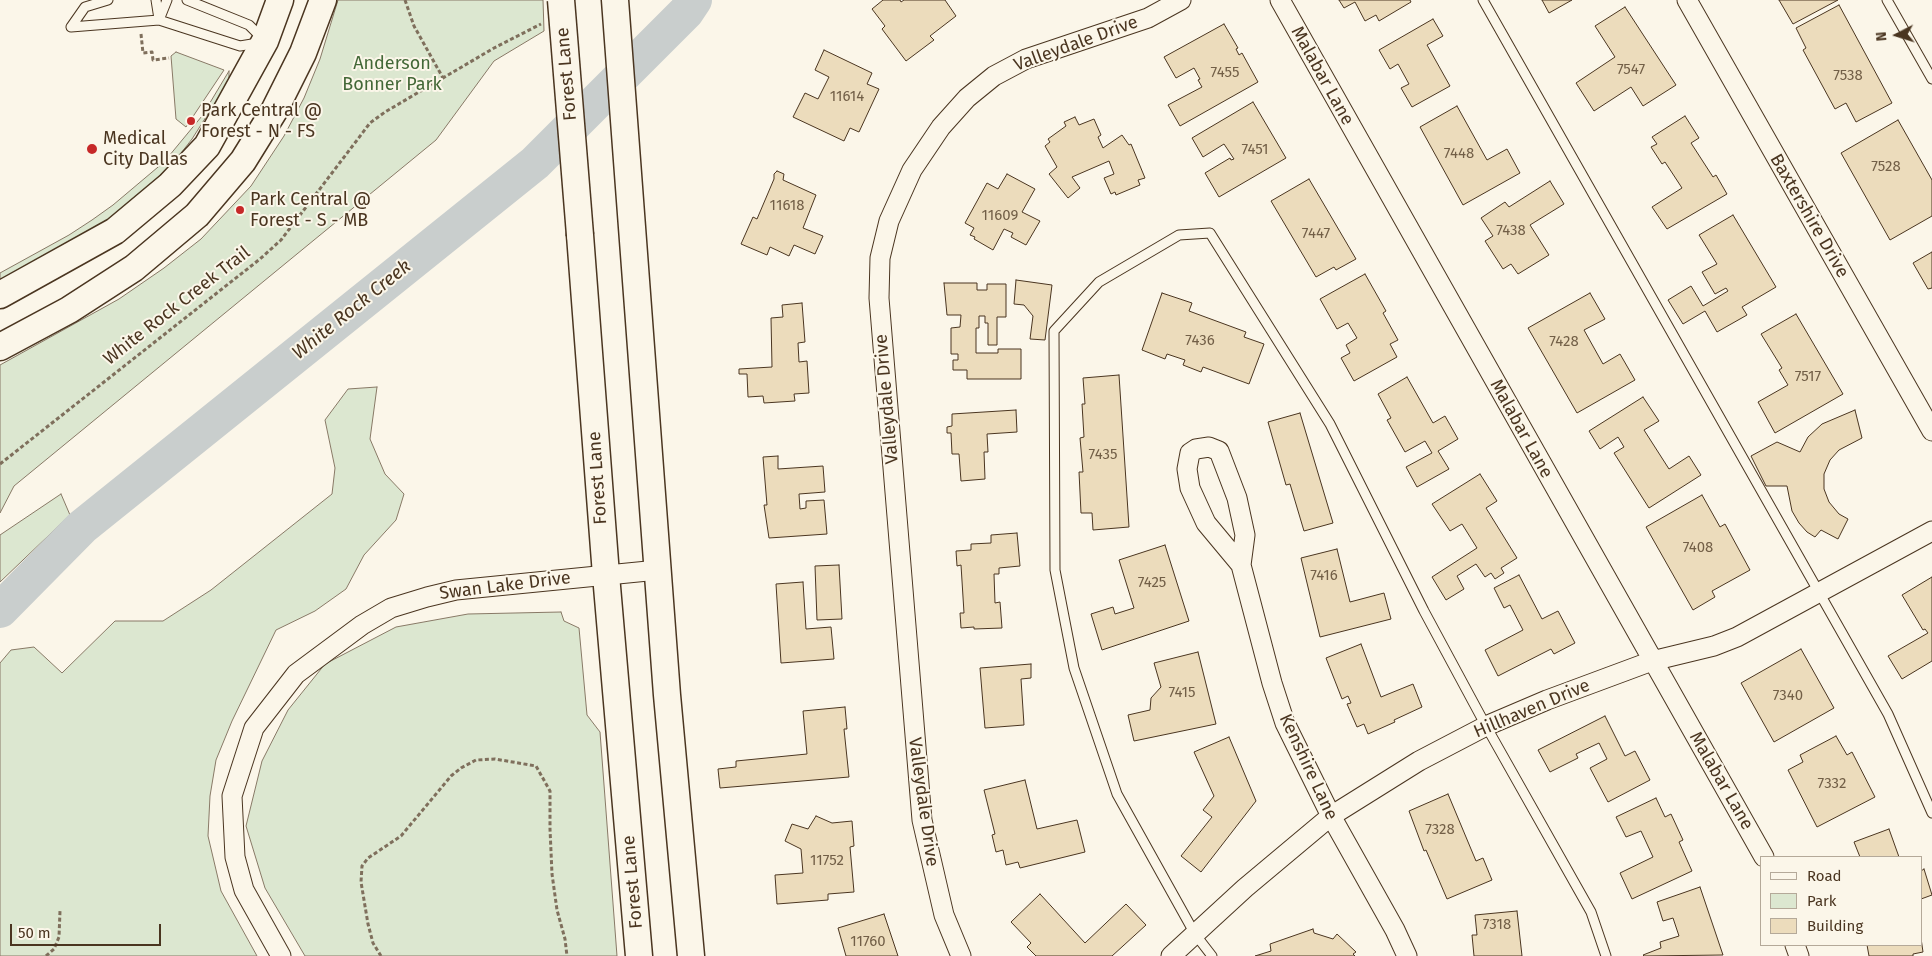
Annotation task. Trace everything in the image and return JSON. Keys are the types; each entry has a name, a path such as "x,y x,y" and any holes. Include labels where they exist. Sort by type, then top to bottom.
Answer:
{"main road":[{"path":"0,295 114,231 170,185 206,146 265,41 280,0"},
{"path":"0,347 69,310 134,268 197,215 243,161 274,111 303,53 323,0"},
{"path":"615,0 658,570 691,956"},
{"name":"Forest Lane","path":"554,10 580,235 606,575 640,956"},
{"path":"265,41 303,53"}],"street":[{"name":"Valleydale Drive","path":"961,956 944,915 930,861 920,802 879,298 880,258 889,221 912,170 941,127 967,98 994,76 1026,59 1148,18 1181,0"},
{"name":"Malabar Lane","path":"1280,0 1763,856"},
{"name":"Baxtershire Drive","path":"1687,0 1932,431"},
{"name":"Kenshire Lane","path":"1241,565 1206,523 1190,488 1187,468 1190,453 1196,449 1209,447 1219,451 1237,498 1245,535 1241,565 1272,683 1285,723 1331,816 1396,930 1407,956"},
{"name":"Hillhaven Drive","path":"1172,956 1245,888 1331,816 1419,762 1486,726 1547,700 1652,661 1714,646 1737,637 1932,530"},
{"name":"Swan Lake Drive","path":"281,956 244,890 235,857 232,796 254,728 296,674 362,625 391,608 456,590 658,570"}],"lane":[{"path":"108,0 85,7 71,27 159,20 240,46 265,41"},
{"path":"156,0 159,20"},
{"path":"159,20 168,0"},
{"path":"187,0 249,25 265,41"},
{"path":"1483,0 1888,714 1932,813"},
{"path":"1887,0 1932,79"},
{"path":"1212,956 1195,934 1117,794 1074,668 1055,570 1054,331 1099,282 1179,235 1210,233 1330,424 1424,610 1486,726 1592,912 1606,956"}],"path":[{"path":"405,0 414,26 443,78"},
{"name":"White Rock Creek Trail","path":"0,464 260,259 280,240 370,123 385,112 554,10"},
{"path":"137,31 137,33 141,33 143,53 152,52 153,60 169,58"},
{"path":"381,956 373,943 368,924 361,882 362,866 368,858 401,836 451,776 476,760 495,759 536,766 550,790 552,874 557,910 565,939 566,956"},
{"path":"46,956 54,949 59,937 60,911"}],"green space":[{"name":"Anderson Bonner Park","path":"338,0 543,0 544,31 494,61 436,140 14,486 0,513 0,365 119,299 164,268 201,239 251,186 284,136 304,98 320,59"},
{"path":"176,52 224,70 186,127 176,119 171,56"},
{"path":"229,71 227,84 192,139 178,157 149,186 105,222 0,280 0,273 69,235 92,220 164,162 202,116"},
{"path":"377,387 370,439 385,474 404,494 396,520 364,555 346,589 315,611 276,630 232,721 216,760 210,796 208,836 221,891 257,956 0,956 0,663 11,650 34,647 62,673 115,621 163,621 211,590 332,494 335,468 325,420 348,389"},
{"path":"61,494 70,515 0,582 0,535"},
{"path":"561,612 564,621 579,628 587,715 600,732 617,956 305,956 265,888 246,826 262,761 288,710 325,664 396,627 468,614"}],"building":[{"path":"883,0 900,0 901,2 904,0 945,0 956,16 930,36 934,40 906,61 882,29 885,26 872,9"},
{"path":"1339,0 1410,0 1411,2 1379,21 1376,15 1365,21 1355,2 1344,8"},
{"path":"1542,0 1572,0 1549,13"},
{"path":"1779,0 1838,0 1793,24"},
{"path":"1839,5 1892,103 1856,122 1846,103 1835,109 1803,50 1806,48 1796,28"},
{"path":"1625,7 1676,85 1643,106 1631,87 1594,111 1576,83 1615,57 1595,26"},
{"path":"1433,19 1443,36 1427,45 1450,86 1412,107 1401,88 1409,84 1398,64 1390,69 1379,50"},
{"path":"1224,24 1238,48 1236,49 1239,55 1242,53 1258,82 1180,126 1168,105 1202,87 1194,68 1176,78 1164,57"},
{"path":"824,50 872,73 867,84 879,89 859,132 850,128 844,141 793,117 805,93 818,99 829,77 815,70"},
{"path":"1253,102 1286,158 1219,197 1205,173 1230,158 1231,160 1234,159 1224,144 1203,157 1192,138"},
{"path":"1457,106 1487,160 1507,149 1520,173 1463,205 1420,127"},
{"path":"1685,116 1699,138 1691,143 1713,177 1716,175 1727,194 1667,229 1652,207 1682,188 1665,162 1662,164 1651,147 1657,144 1652,137"},
{"path":"1075,117 1079,125 1094,119 1101,135 1098,137 1103,148 1122,135 1129,145 1131,144 1145,178 1138,180 1140,185 1116,195 1115,192 1111,194 1104,178 1114,174 1109,161 1072,177 1080,188 1068,198 1049,174 1057,167 1045,146 1050,142 1048,139 1066,126 1064,122"},
{"path":"1898,120 1932,180 1932,216 1890,240 1841,153"},
{"path":"777,171 784,174 783,180 816,195 803,228 823,236 815,254 794,245 789,256 770,247 767,255 741,244 753,217 757,219 774,179 774,174"},
{"path":"1007,174 1035,189 1022,212 1040,221 1026,245 1011,237 1013,233 1004,229 993,250 974,239 975,237 970,235 974,228 965,223 987,183 998,189"},
{"path":"1309,179 1356,259 1336,270 1334,267 1316,277 1271,201"},
{"path":"1550,181 1564,204 1530,225 1549,255 1518,274 1511,264 1503,269 1485,241 1493,236 1481,218 1505,202 1509,207"},
{"path":"1733,215 1776,287 1742,307 1747,315 1717,332 1705,311 1683,324 1668,300 1691,286 1703,306 1728,291 1726,288 1715,294 1702,272 1717,264 1699,235"},
{"path":"1932,252 1932,288 1928,289 1913,263"},
{"path":"1365,274 1386,311 1383,313 1398,340 1390,344 1397,357 1354,381 1341,358 1350,353 1346,345 1357,338 1348,323 1337,329 1320,299"},
{"path":"1016,280 1052,285 1045,340 1030,339 1033,316 1024,305 1014,304"},
{"path":"944,283 977,283 977,290 987,290 987,284 1006,284 1006,317 997,317 997,345 988,345 988,323 985,323 985,316 979,316 979,328 976,328 976,353 998,353 998,349 1021,349 1021,379 967,379 967,370 953,370 953,360 958,360 958,354 951,354 951,328 960,327 961,315 947,315"},
{"path":"1162,293 1192,303 1189,311 1246,332 1244,337 1264,344 1249,384 1203,367 1201,372 1183,365 1185,360 1167,354 1165,359 1142,350"},
{"path":"1590,293 1605,319 1584,330 1603,364 1620,354 1635,380 1577,413 1528,328"},
{"path":"802,303 805,342 798,343 799,362 807,361 809,393 794,394 795,401 764,403 763,396 748,397 747,374 739,374 739,369 772,367 771,318 783,317 782,305"},
{"path":"1796,314 1843,394 1775,433 1758,402 1788,385 1779,370 1782,368 1761,334"},
{"path":"1119,375 1129,527 1093,530 1092,513 1081,513 1079,472 1083,472 1080,438 1084,437 1082,404 1085,404 1083,378"},
{"path":"1407,377 1433,423 1445,416 1458,439 1438,451 1449,469 1417,487 1406,467 1432,453 1425,441 1405,452 1387,420 1391,418 1378,394"},
{"path":"1643,397 1659,421 1644,430 1669,469 1689,456 1701,475 1649,508 1614,453 1624,447 1618,437 1600,449 1589,431"},
{"path":"1016,410 1017,432 987,434 988,452 984,452 985,479 961,481 959,454 952,454 951,433 947,433 947,427 952,426 952,414"},
{"path":"1855,410 1862,438 1839,450 1830,460 1824,474 1824,489 1829,502 1839,514 1848,519 1838,539 1821,530 1815,537 1807,532 1799,523 1792,511 1787,486 1766,486 1751,456 1777,442 1800,452 1808,437 1822,424"},
{"path":"1300,413 1333,523 1304,531 1290,484 1286,485 1268,422"},
{"path":"778,456 778,469 823,466 825,492 799,494 800,509 806,508 806,501 824,500 827,534 769,538 764,505 767,505 763,457"},
{"path":"1480,474 1497,501 1486,508 1517,558 1501,568 1504,573 1495,579 1491,573 1485,577 1476,564 1457,576 1464,589 1446,600 1432,577 1477,548 1462,524 1450,531 1432,504"},
{"path":"1702,495 1720,527 1725,524 1750,570 1712,591 1715,597 1693,610 1646,527"},
{"path":"1017,533 1020,566 999,568 999,574 994,574 995,603 1000,602 1002,628 961,628 960,613 964,613 961,565 957,566 956,551 971,550 971,544 991,543 991,535"},
{"path":"1165,545 1189,621 1102,650 1091,614 1113,607 1115,614 1134,608 1119,560"},
{"path":"1337,549 1350,602 1384,593 1391,619 1320,637 1301,558"},
{"path":"839,565 842,619 817,620 815,566"},
{"path":"1519,575 1542,619 1558,611 1575,643 1554,654 1551,649 1498,676 1485,650 1523,630 1510,605 1504,608 1494,588"},
{"path":"1932,577 1932,661 1902,679 1888,656 1928,633 1925,629 1923,630 1902,595"},
{"path":"803,582 806,629 831,627 834,659 781,663 776,584"},
{"path":"1361,644 1381,697 1413,684 1422,707 1368,734 1364,724 1357,727 1347,704 1351,703 1348,696 1342,699 1326,658"},
{"path":"1801,649 1834,708 1774,742 1741,683"},
{"path":"1198,652 1216,724 1134,741 1128,715 1150,710 1151,698 1161,687 1154,663"},
{"path":"1031,664 1031,678 1021,679 1024,725 985,728 980,668"},
{"path":"845,707 847,729 844,729 849,777 720,788 718,769 736,767 736,761 807,754 803,711"},
{"path":"1605,716 1625,756 1635,751 1650,780 1608,802 1590,768 1607,759 1599,743 1576,754 1578,758 1550,772 1538,750"},
{"path":"1836,736 1847,755 1852,752 1875,797 1817,827 1788,770 1803,762 1800,755"},
{"path":"1229,737 1256,801 1201,872 1181,856 1212,817 1203,810 1214,796 1194,752"},
{"path":"1025,780 1037,829 1077,820 1085,852 1020,868 1018,862 1006,865 1003,850 996,852 992,835 995,834 984,790"},
{"path":"1448,794 1476,861 1483,858 1492,880 1447,899 1426,850 1424,851 1409,811"},
{"path":"1656,798 1665,817 1671,814 1683,840 1679,842 1692,871 1632,899 1620,873 1653,857 1641,831 1626,837 1616,817"},
{"path":"816,816 832,823 852,821 854,846 850,847 854,892 828,894 828,900 777,904 775,875 803,873 801,849 785,841 792,824 808,829"},
{"path":"1889,829 1899,856 1860,856 1854,842"},
{"path":"1924,869 1932,895 1922,899 1922,870"},
{"path":"1700,887 1723,955 1644,956 1661,948 1660,942 1679,936 1673,918 1663,921 1657,902"},
{"path":"1040,894 1085,943 1126,904 1146,925 1112,956 1036,956 1027,947 1031,943 1011,922"},
{"path":"1517,911 1522,956 1474,956 1472,935 1477,935 1475,915"},
{"path":"884,914 898,956 846,956 838,928"},
{"path":"1313,929 1314,933 1333,939 1337,934 1356,952 1353,954 1355,956 1255,956 1271,951 1270,944"},
{"path":"1922,945 1923,952 1913,954 1913,956 1869,956 1867,946"}],"waterway":[{"name":"White Rock Creek","path":"0,610 82,527 535,163 686,12 694,0"}],"place":[{"name":"Park Central @ Forest - N - FS","path":"191,121"},
{"name":"Medical City Dallas","path":"92,149"},
{"name":"Park Central @ Forest - S - MB","path":"240,210"}]}
